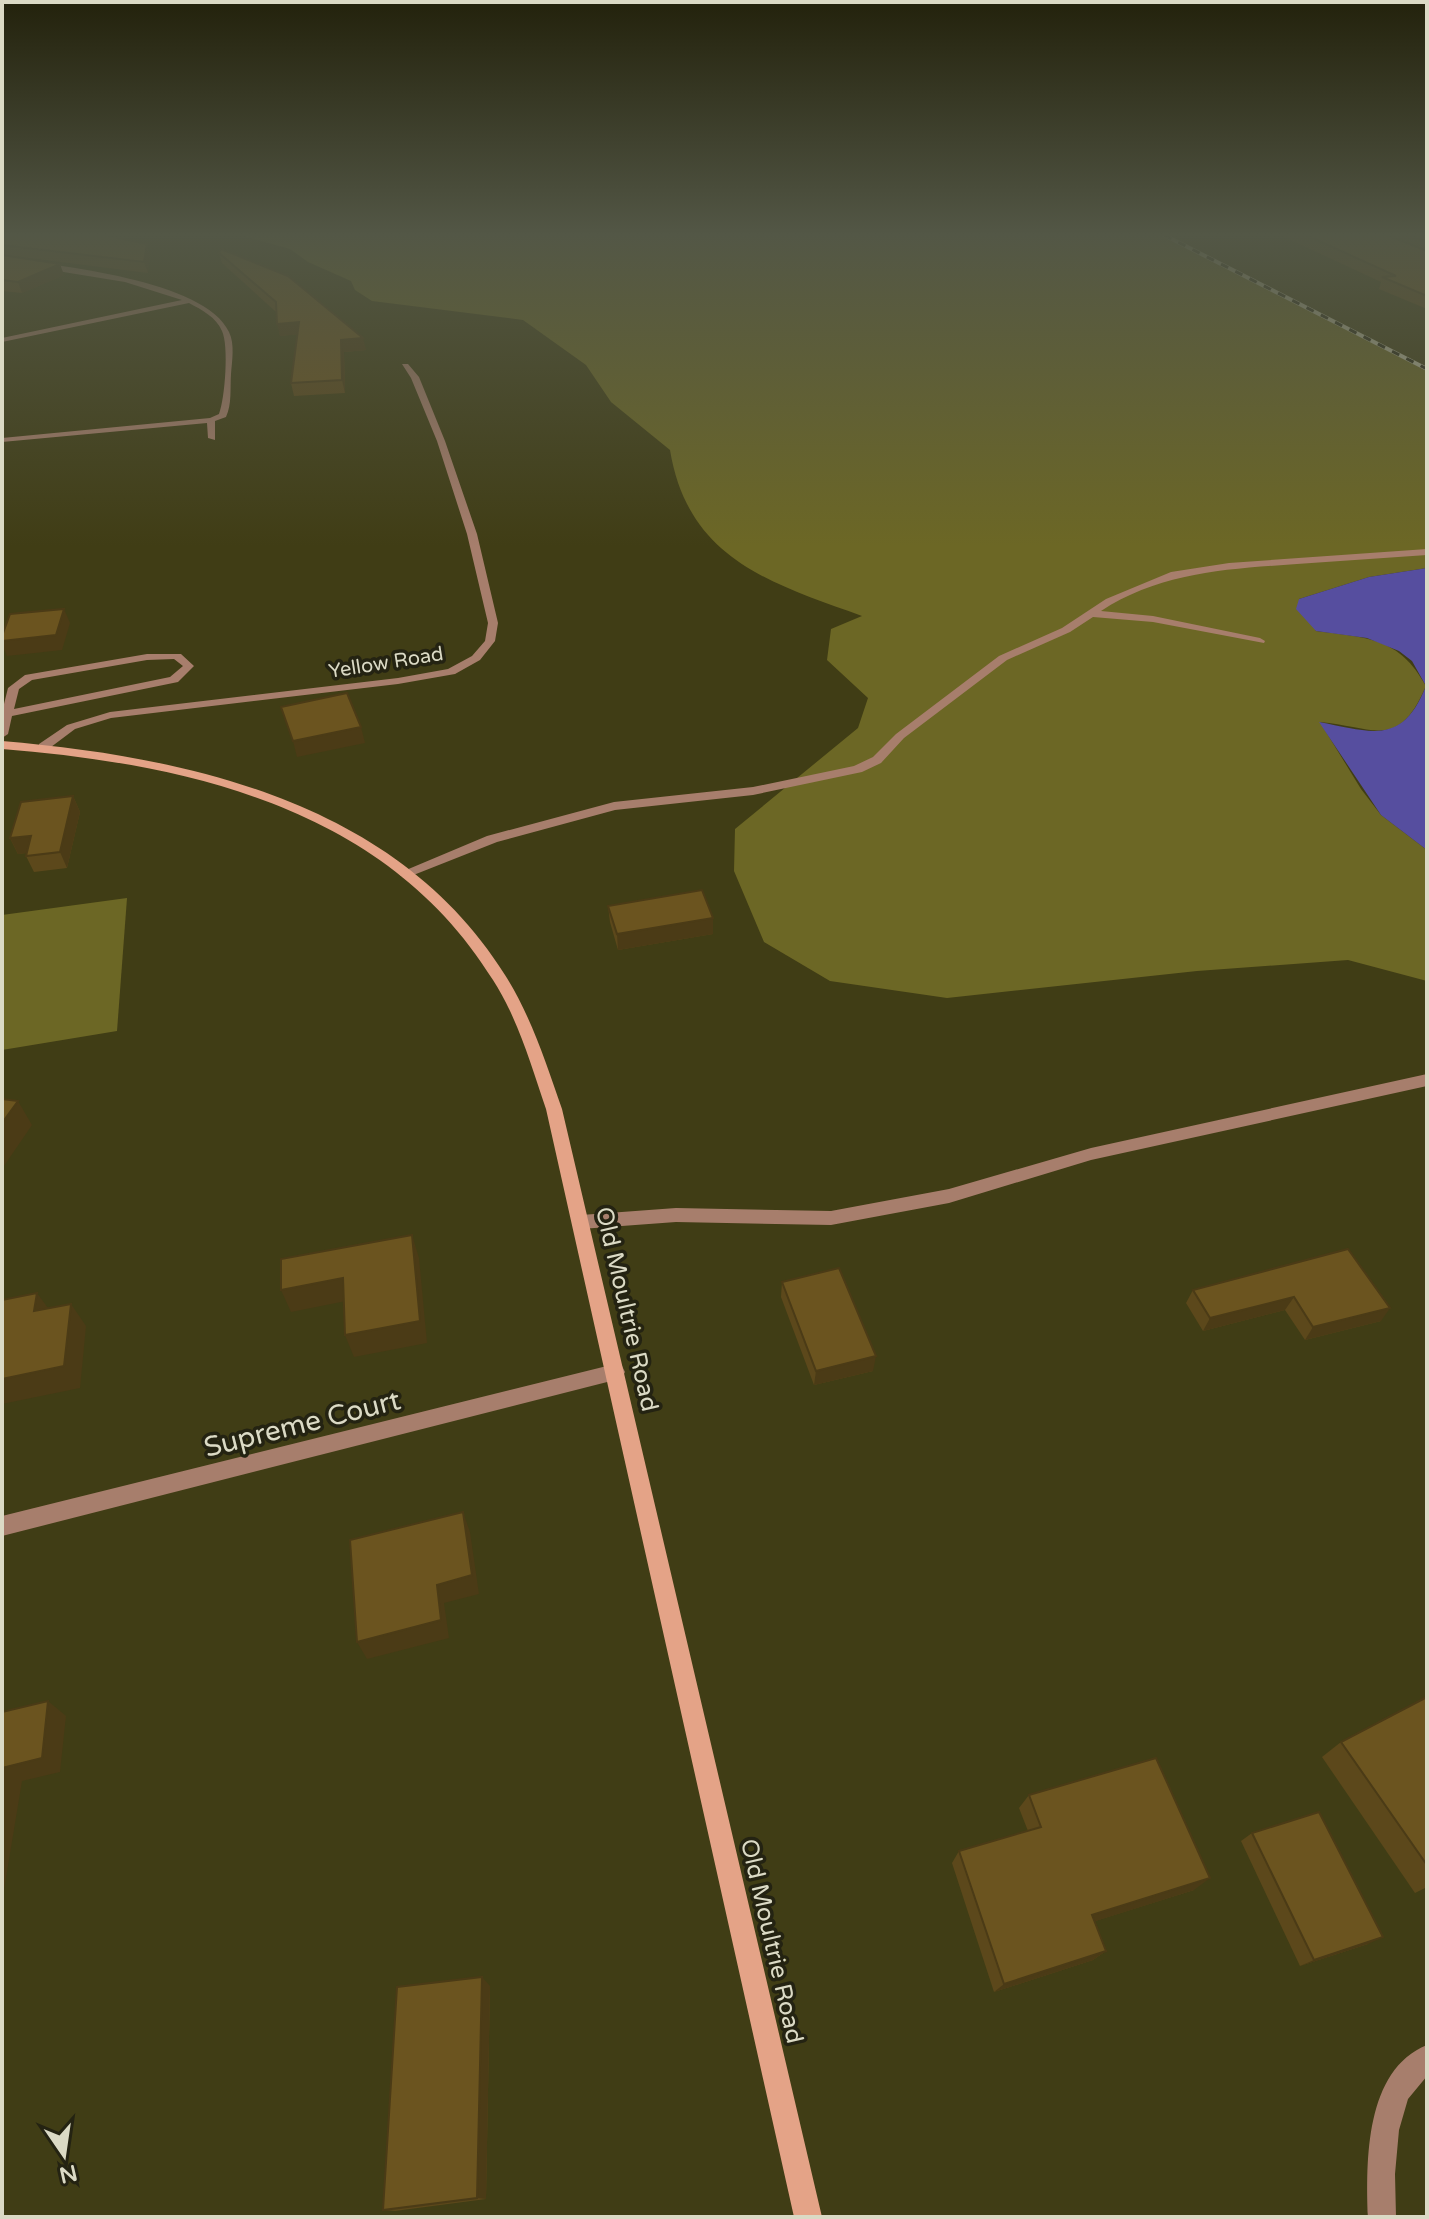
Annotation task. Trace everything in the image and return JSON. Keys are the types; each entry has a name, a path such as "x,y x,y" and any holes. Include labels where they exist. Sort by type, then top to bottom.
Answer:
{"main road":[{"name":"Old Moultrie Road","path":"2,745 43,747 154,762 251,789 343,831 406,873 472,939 498,975 527,1031 554,1109 808,2217"}],"street":[{"path":"2,440 211,420 223,415 226,406 226,339"},
{"name":"Yellow Road","path":"43,747 71,727 110,715 411,679 451,672 476,658 490,641 493,623 472,534 441,441 415,377 405,366"},
{"path":"211,420 212,438"},
{"path":"406,873 492,839 614,806 753,791 858,769 877,760 900,736 1003,658 1095,614 1131,591 1174,574 1427,552"},
{"path":"1095,614 1180,623 1260,641"},
{"path":"2,734 14,688 29,677 147,657 177,656 189,666 174,680 9,713"},
{"path":"581,1222 676,1215 831,1218 949,1196 1091,1154 1427,1080"},
{"name":"Supreme Court","path":"2,1526 615,1372"},
{"path":"1382,2217 1379,2156 1393,2098 1415,2066 1427,2058"}],"shaded area":[{"path":"549,339 1364,339 1427,371 1427,568 1369,577 1299,599 1316,631 1367,639 1393,649 1416,670 1426,686 1416,706 1395,727 1370,730 1320,722 1361,789 1381,815 1427,850 1427,981 1348,960 1197,971 947,998 830,981 764,942 734,871 735,829 858,728 868,698 827,660 831,629 862,616 766,578 738,562 714,542 695,517 680,487 670,450 611,402 586,365"},
{"path":"1427,568 1427,850 1381,815 1319,722 1370,731 1396,726 1417,705 1426,686 1412,661 1399,651 1367,638 1316,631 1296,609 1299,599 1369,577"},
{"path":"127,898 117,1031 2,1050 2,915"}],"building":[{"path":"297,339 357,339 341,340 342,380 291,383"},
{"path":"64,609 56,635 2,641 10,614"},
{"path":"347,693 361,727 293,741 281,707"},
{"path":"73,796 60,852 26,856 31,836 10,838 21,802"},
{"path":"702,890 713,918 617,934 608,906"},
{"path":"2,1099 18,1101 2,1123"},
{"path":"412,1235 420,1321 345,1335 343,1278 281,1290 281,1259"},
{"path":"1348,1249 1390,1308 1313,1327 1294,1297 1210,1318 1193,1290"},
{"path":"839,1268 876,1356 816,1371 782,1282"},
{"path":"37,1293 34,1311 71,1304 64,1366 2,1379 2,1300"},
{"path":"463,1512 472,1575 437,1585 441,1620 357,1642 350,1540"},
{"path":"1427,1697 1427,1865 1341,1742"},
{"path":"48,1701 42,1758 2,1768 2,1712"},
{"path":"1156,1758 1210,1878 1092,1915 1106,1951 1004,1984 959,1851 1041,1827 1029,1795"},
{"path":"1319,1812 1383,1937 1314,1960 1252,1833"},
{"path":"482,1977 477,2198 383,2210 397,1987"}],"railway":[{"path":"1367,339 1427,369"}]}
